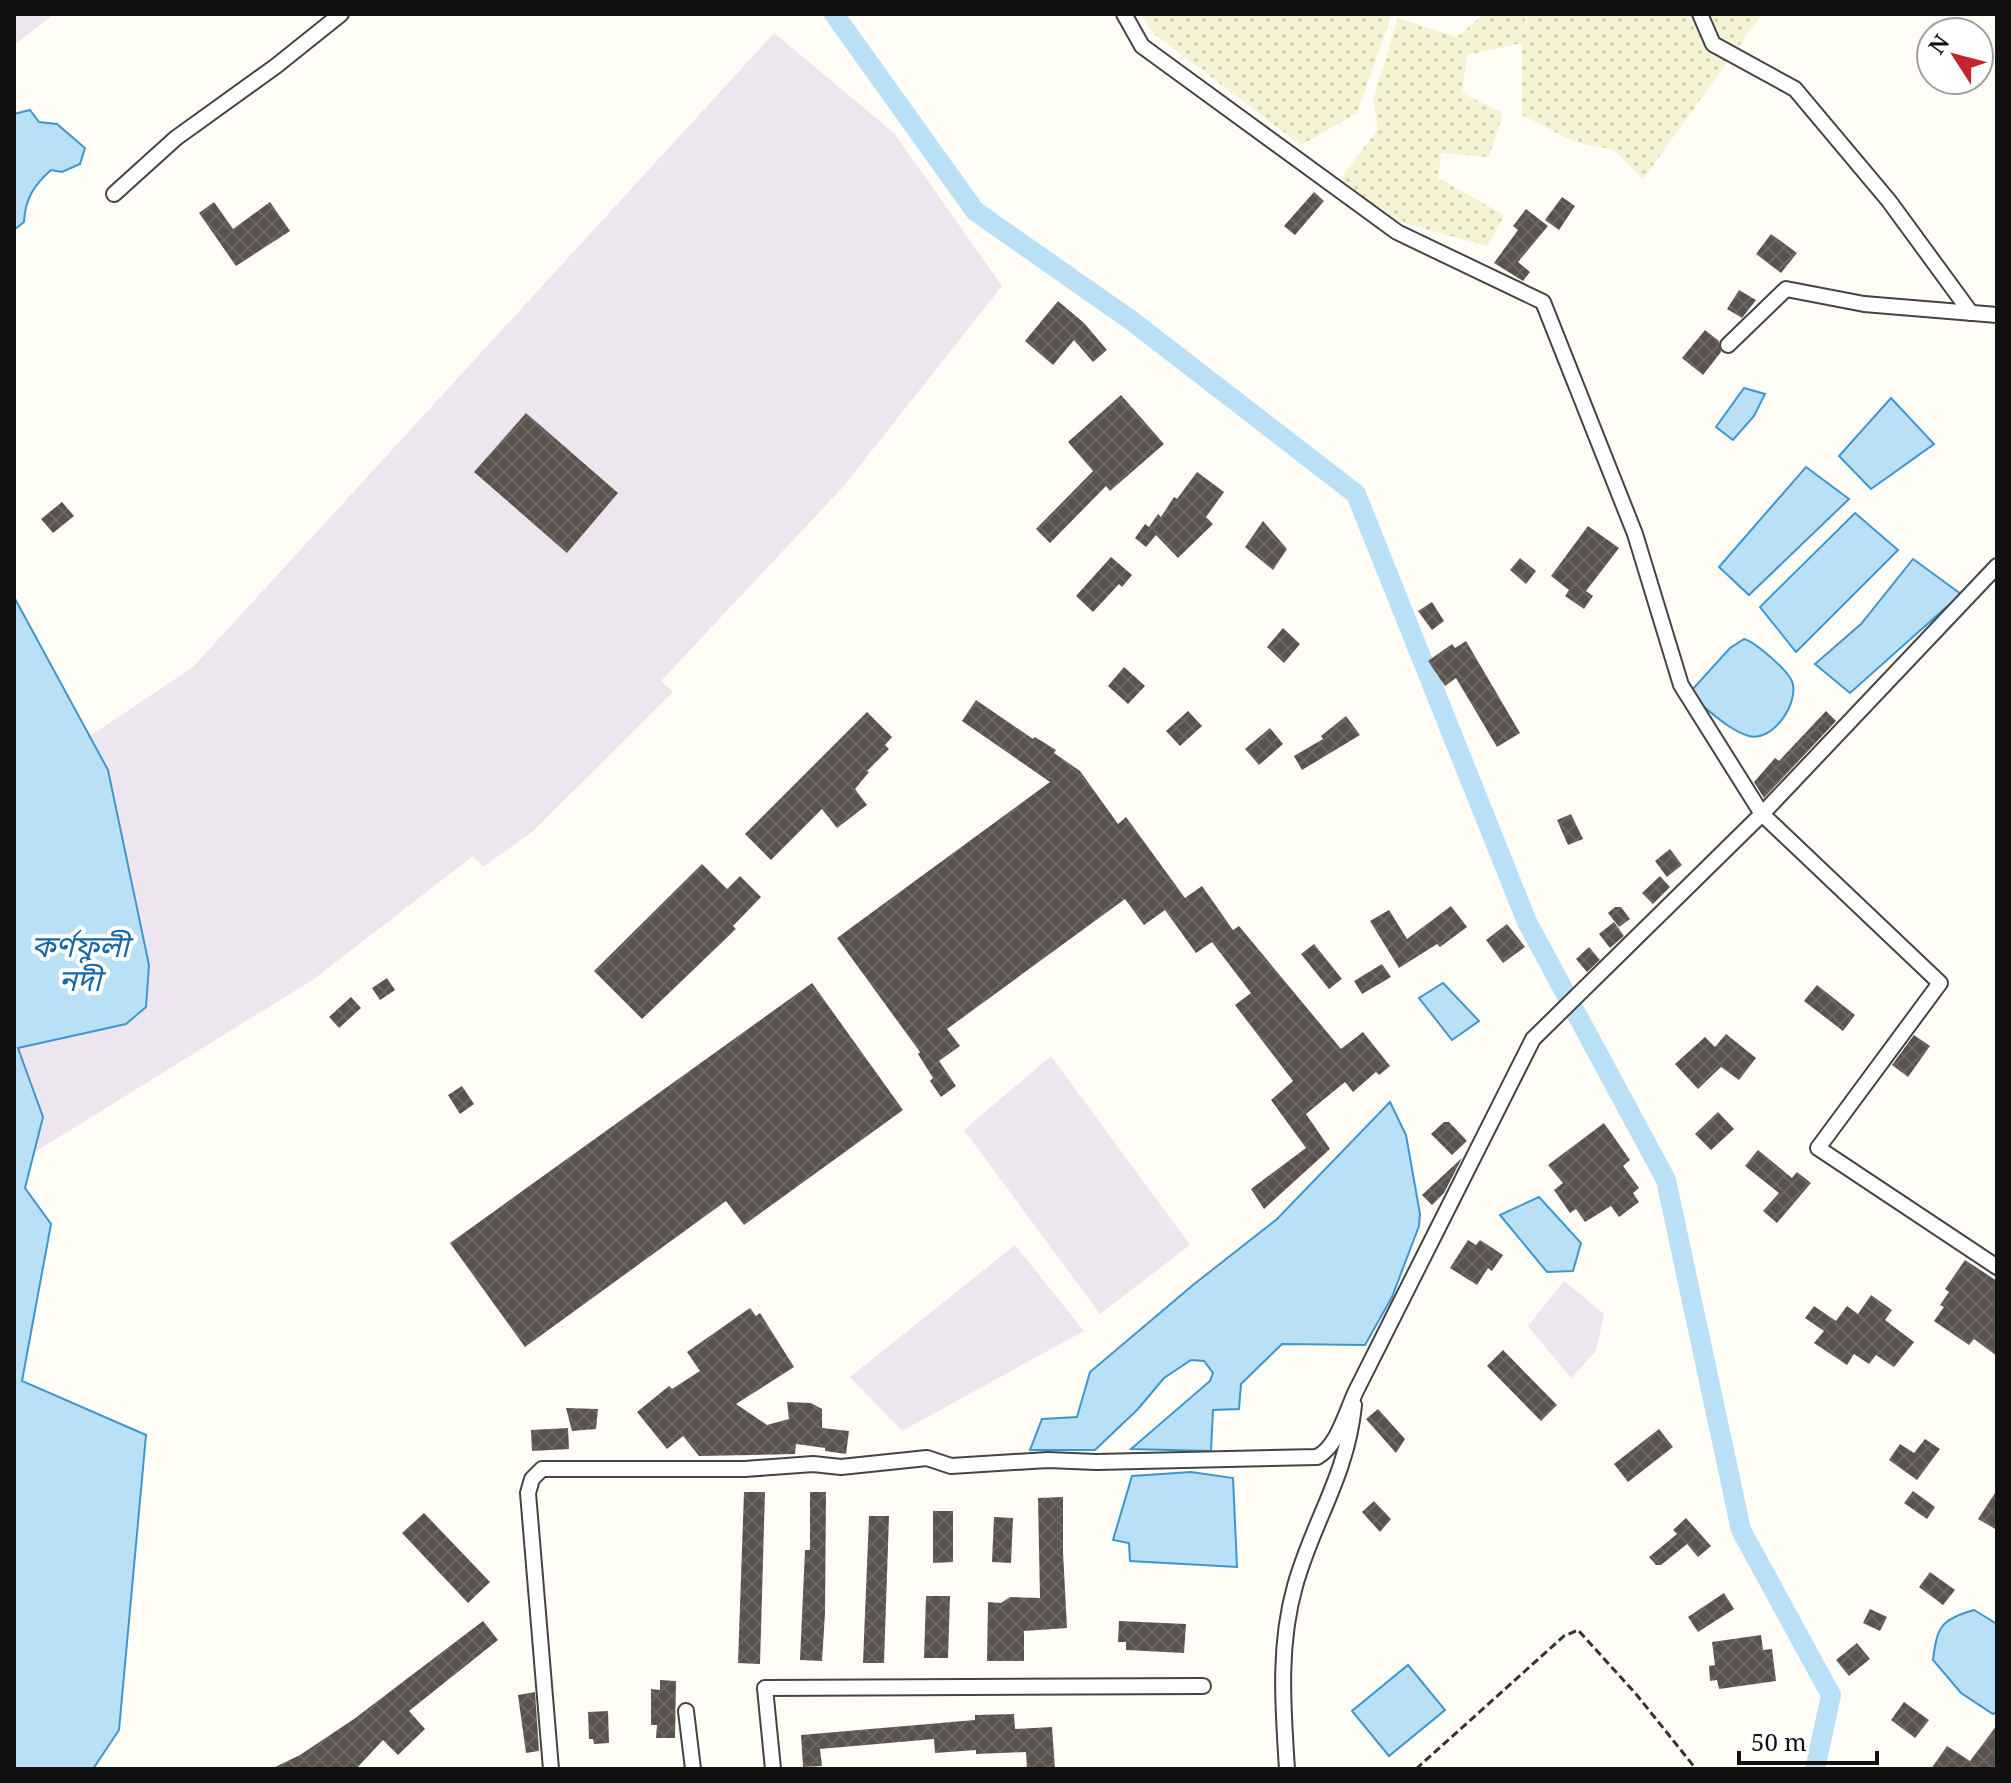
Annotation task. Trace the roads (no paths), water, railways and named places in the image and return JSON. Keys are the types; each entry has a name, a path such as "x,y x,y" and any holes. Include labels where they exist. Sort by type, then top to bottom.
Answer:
{"street":[{"path":"114,194 176,138 276,66 341,14"},
{"path":"1124,14 1142,46 1397,232 1543,302 1635,534 1681,685 1762,814 1940,983 1818,1148 1997,1267"},
{"path":"1700,14 1713,44 1795,89 1889,201 1971,313"},
{"path":"1728,345 1786,289 1864,304 1997,315"},
{"path":"551,1769 528,1493 532,1479 542,1469 745,1469 813,1464 841,1467 927,1458 951,1466 1048,1460 1096,1462 1317,1457 1324,1454 1333,1442 1533,1039 1762,814 1997,566"},
{"path":"1287,1769 1282,1695 1285,1628 1295,1583 1345,1459 1356,1391"},
{"path":"773,1769 765,1688 1203,1686"},
{"path":"686,1711 693,1769"}],"water":[{"path":"30,110 39,122 57,124 85,148 80,164 62,172 51,170 40,181 28,199 24,222 14,230 14,114"},
{"path":"1744,388 1765,394 1754,416 1733,440 1716,427"},
{"path":"1891,398 1934,444 1871,489 1839,456"},
{"path":"1806,467 1849,499 1749,595 1719,567"},
{"path":"1855,513 1898,550 1796,652 1760,607"},
{"path":"1913,559 1961,594 1850,693 1815,664 1861,624"},
{"name":"কর্ণফুলী নদী","path":"14,597 108,770 149,965 146,1007 126,1024 18,1048 43,1117 25,1188 51,1224 22,1381 146,1435 119,1730 93,1769 14,1769"},
{"path":"1744,639 1772,659 1793,685 1791,703 1781,721 1766,734 1758,736 1741,733 1726,724 1692,697 1691,691 1730,648"},
{"path":"1443,983 1479,1021 1452,1040 1419,998"},
{"path":"1390,1102 1406,1135 1420,1214 1419,1226 1392,1297 1365,1345 1282,1344 1241,1384 1239,1409 1213,1410 1211,1451 1131,1449 1210,1381 1213,1373 1204,1361 1191,1360 1164,1378 1138,1409 1095,1450 1030,1450 1042,1419 1077,1417 1090,1372 1277,1219"},
{"path":"1539,1197 1581,1243 1573,1271 1547,1272 1500,1215"},
{"path":"1191,1472 1233,1478 1237,1567 1130,1561 1129,1543 1113,1540 1132,1476"},
{"path":"1974,1610 1997,1624 1997,1712 1993,1714 1961,1693 1933,1660 1936,1640 1943,1626 1954,1617"},
{"path":"1408,1665 1445,1710 1389,1756 1352,1711"}],"waterway":[{"path":"834,14 975,211 1132,321 1356,494 1527,922 1666,1180 1741,1530 1831,1695 1815,1769"}]}
